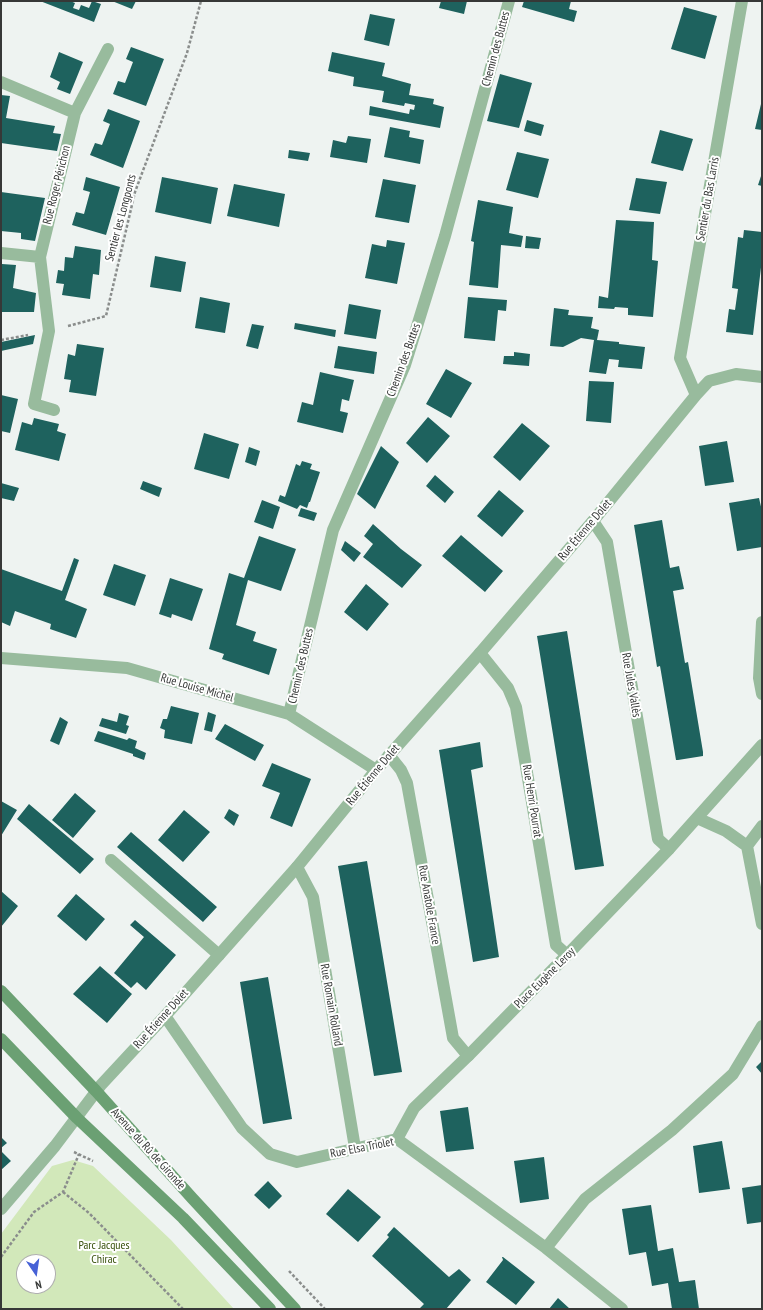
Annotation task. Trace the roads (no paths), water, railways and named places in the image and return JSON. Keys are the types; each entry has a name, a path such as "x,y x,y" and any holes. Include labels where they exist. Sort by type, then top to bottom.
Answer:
{"main road":[{"name":"Avenue du Rû de Gironde","path":"1,991 96,1091 192,1198 295,1309"},
{"name":"Avenue du Rû de Gironde","path":"1,1039 76,1118 184,1218 270,1309"}],"street":[{"name":"Chemin des Buttes","path":"289,714 333,530 405,365 445,236 509,1"},
{"name":"Sentier du Bas Larris","path":"696,395 680,358 742,1"},
{"name":"Rue Roger Périchon","path":"54,410 34,404 49,331 40,257 75,113 108,49"},
{"path":"1,82 75,113"},
{"path":"1,253 40,257"},
{"name":"Rue Étienne Dolet","path":"1,1209 55,1146 69,1125 96,1091 165,1016 297,866 376,770 480,653 593,521 696,395 709,381 736,374 762,377"},
{"name":"Rue Jules Vallès","path":"593,521 607,542 658,839 669,849"},
{"path":"762,622 759,678 762,694"},
{"name":"Rue Henri Pourrat","path":"480,653 508,688 516,707 556,945 567,955"},
{"name":"Rue Louise Michel","path":"1,658 127,668 289,714 376,770"},
{"name":"Place Eugène Leroy","path":"397,1139 414,1108 468,1056 669,849 762,745"},
{"name":"Rue Anatole France","path":"389,755 401,770 407,783 453,1038 468,1056"},
{"path":"697,818 726,831 746,846 762,924"},
{"path":"746,846 762,826"},
{"path":"111,860 219,955"},
{"name":"Rue Romain Rolland","path":"297,866 313,897 355,1148"},
{"name":"Rue Elsa Triolet","path":"165,1016 242,1128 270,1154 297,1162 397,1139 546,1248 622,1309"},
{"path":"546,1248 585,1199 672,1130 733,1074 762,1026"}],"park label":[{"name":"Parc Jacques Chirac","path":"104,1253"}]}
